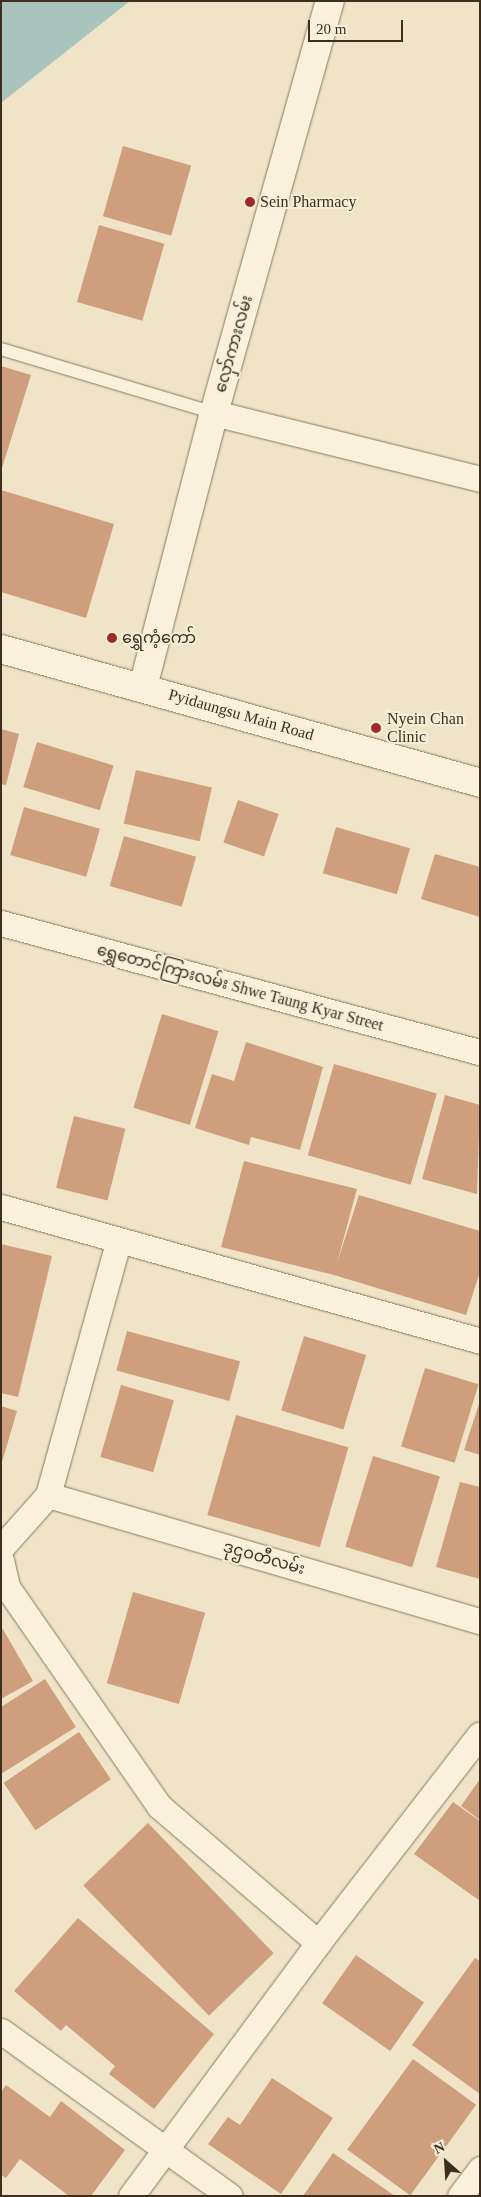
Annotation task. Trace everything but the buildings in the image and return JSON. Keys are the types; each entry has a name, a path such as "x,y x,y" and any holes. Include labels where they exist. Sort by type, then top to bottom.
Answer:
{"main road":[{"name":"လှော်ကားလမ်း","path":"142,687 214,413 330,1"},
{"name":"Pyidaungsu Main Road","path":"1,649 480,783"}],"street":[{"path":"214,413 480,479"},
{"name":"ရွှေတောင်ကြားလမ်း Shwe Taung Kyar Street","path":"1,923 480,1052"},
{"path":"1,1207 118,1242 480,1341"},
{"path":"1,1548 48,1495 118,1242"},
{"name":"ဒုဌဝတီလမ်း","path":"48,1495 480,1621"},
{"path":"1,1560 4,1588 159,1806 318,1942"},
{"path":"131,2196 318,1942 480,1734"},
{"path":"1,2031 230,2196"},
{"path":"460,2196 480,2169"}],"lane":[{"path":"1,349 214,413"}],"water":[{"path":"1,1 130,1 1,103"}],"place":[{"name":"Sein Pharmacy","path":"250,202"},
{"name":"ရွှေကံ့ကော်","path":"112,638"},
{"name":"Nyein Chan Clinic","path":"376,728"}]}
